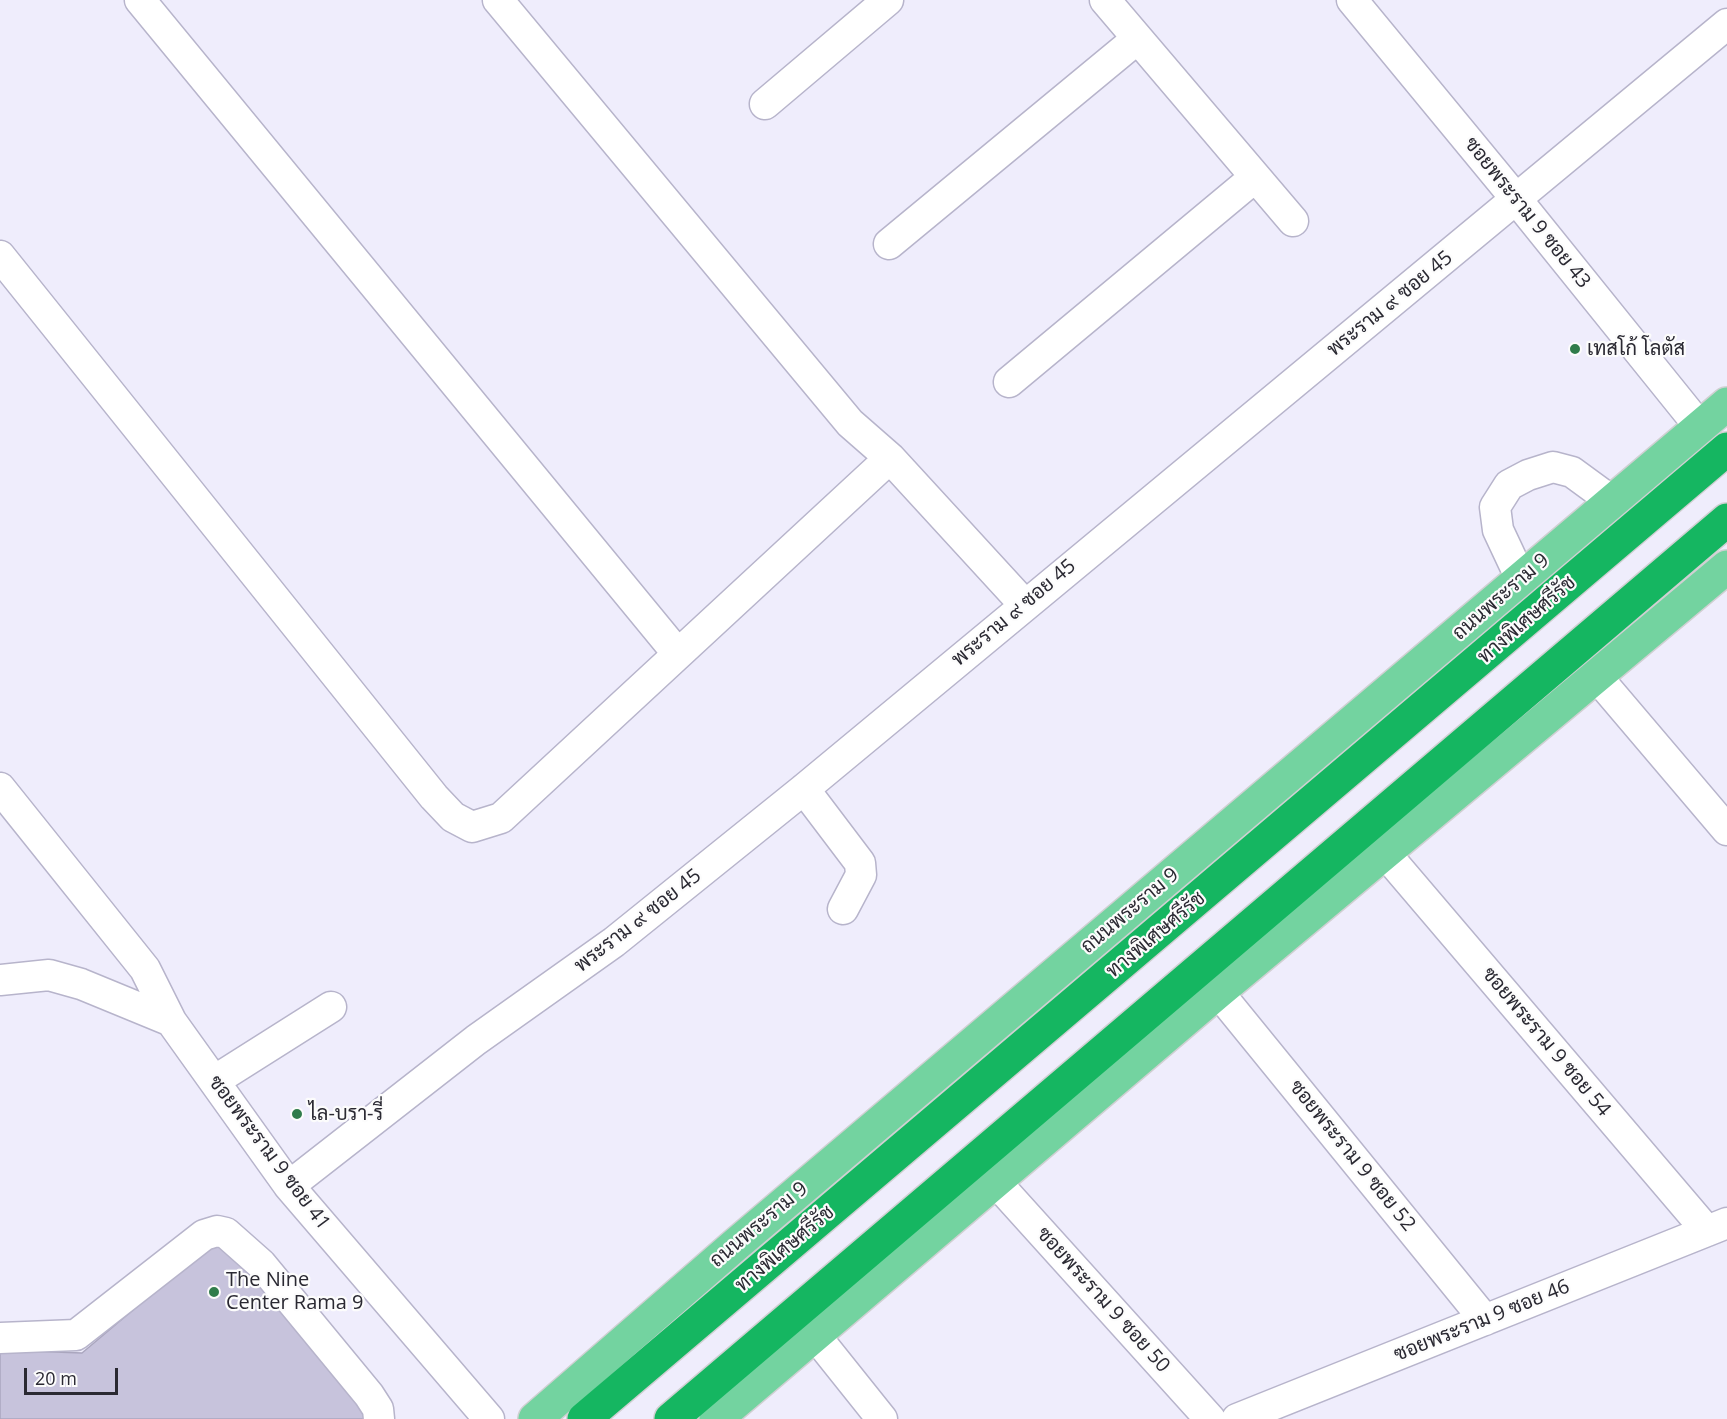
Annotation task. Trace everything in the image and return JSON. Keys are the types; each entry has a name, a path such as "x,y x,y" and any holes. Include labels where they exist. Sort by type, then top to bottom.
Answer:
{"highway":[{"name":"ทางพิเศษศรีรัช","path":"584,1419 1727,449"},
{"path":"671,1419 1727,520"}],"main road":[{"name":"ถนนพระราม 9","path":"535,1419 734,1246 1727,404"},
{"path":"716,1419 1218,992 1727,567"}],"street":[{"path":"140,0 678,654"},
{"path":"498,0 850,423 890,458 1024,604"},
{"path":"765,104 888,0"},
{"path":"1105,0 1254,178 1293,221"},
{"name":"ซอยพระราม 9 ซอย 43","path":"1364,4 1517,200 1700,427"},
{"name":"พระราม ๙ ซอย 45","path":"289,1186 476,1040 614,942 804,789 1024,604 1517,200 1727,24"},
{"path":"889,243 1137,39"},
{"path":"1009,382 1254,178"},
{"path":"0,256 434,797 453,817 472,827 501,818 890,458"},
{"path":"1521,579 1498,530 1496,507 1509,485 1528,475 1553,467 1572,472 1613,502"},
{"path":"1597,677 1727,830"},
{"name":"ซอยพระราม 9 ซอย 41","path":"0,788 145,969 171,1021 289,1186 489,1419"},
{"path":"804,789 860,864 861,875 843,909"},
{"name":"ซอยพระราม 9 ซอย 54","path":"1385,853 1717,1227"},
{"path":"0,980 49,975 81,984 171,1021"},
{"name":"ซอยพระราม 9 ซอย 52","path":"1218,992 1485,1320"},
{"path":"214,1081 331,1007"},
{"name":"ซอยพระราม 9 ซอย 50","path":"995,1181 1210,1419"},
{"name":"ซอยพระราม 9 ซอย 46","path":"1236,1419 1717,1227"},
{"path":"0,1338 76,1335 204,1235 217,1231 226,1233 261,1264 369,1395 378,1409 379,1419"},
{"path":"814,1334 882,1419"}],"building":[{"name":"The Nine Center Rama 9","path":"223,1234 376,1411 365,1419 0,1419 0,1350 82,1353"}],"place":[{"name":"เทสโก้ โลตัส","path":"1575,349"},
{"name":"ไล-บรา-รี่","path":"297,1114"},
{"name":"The Nine Center Rama 9","path":"214,1292"}]}
